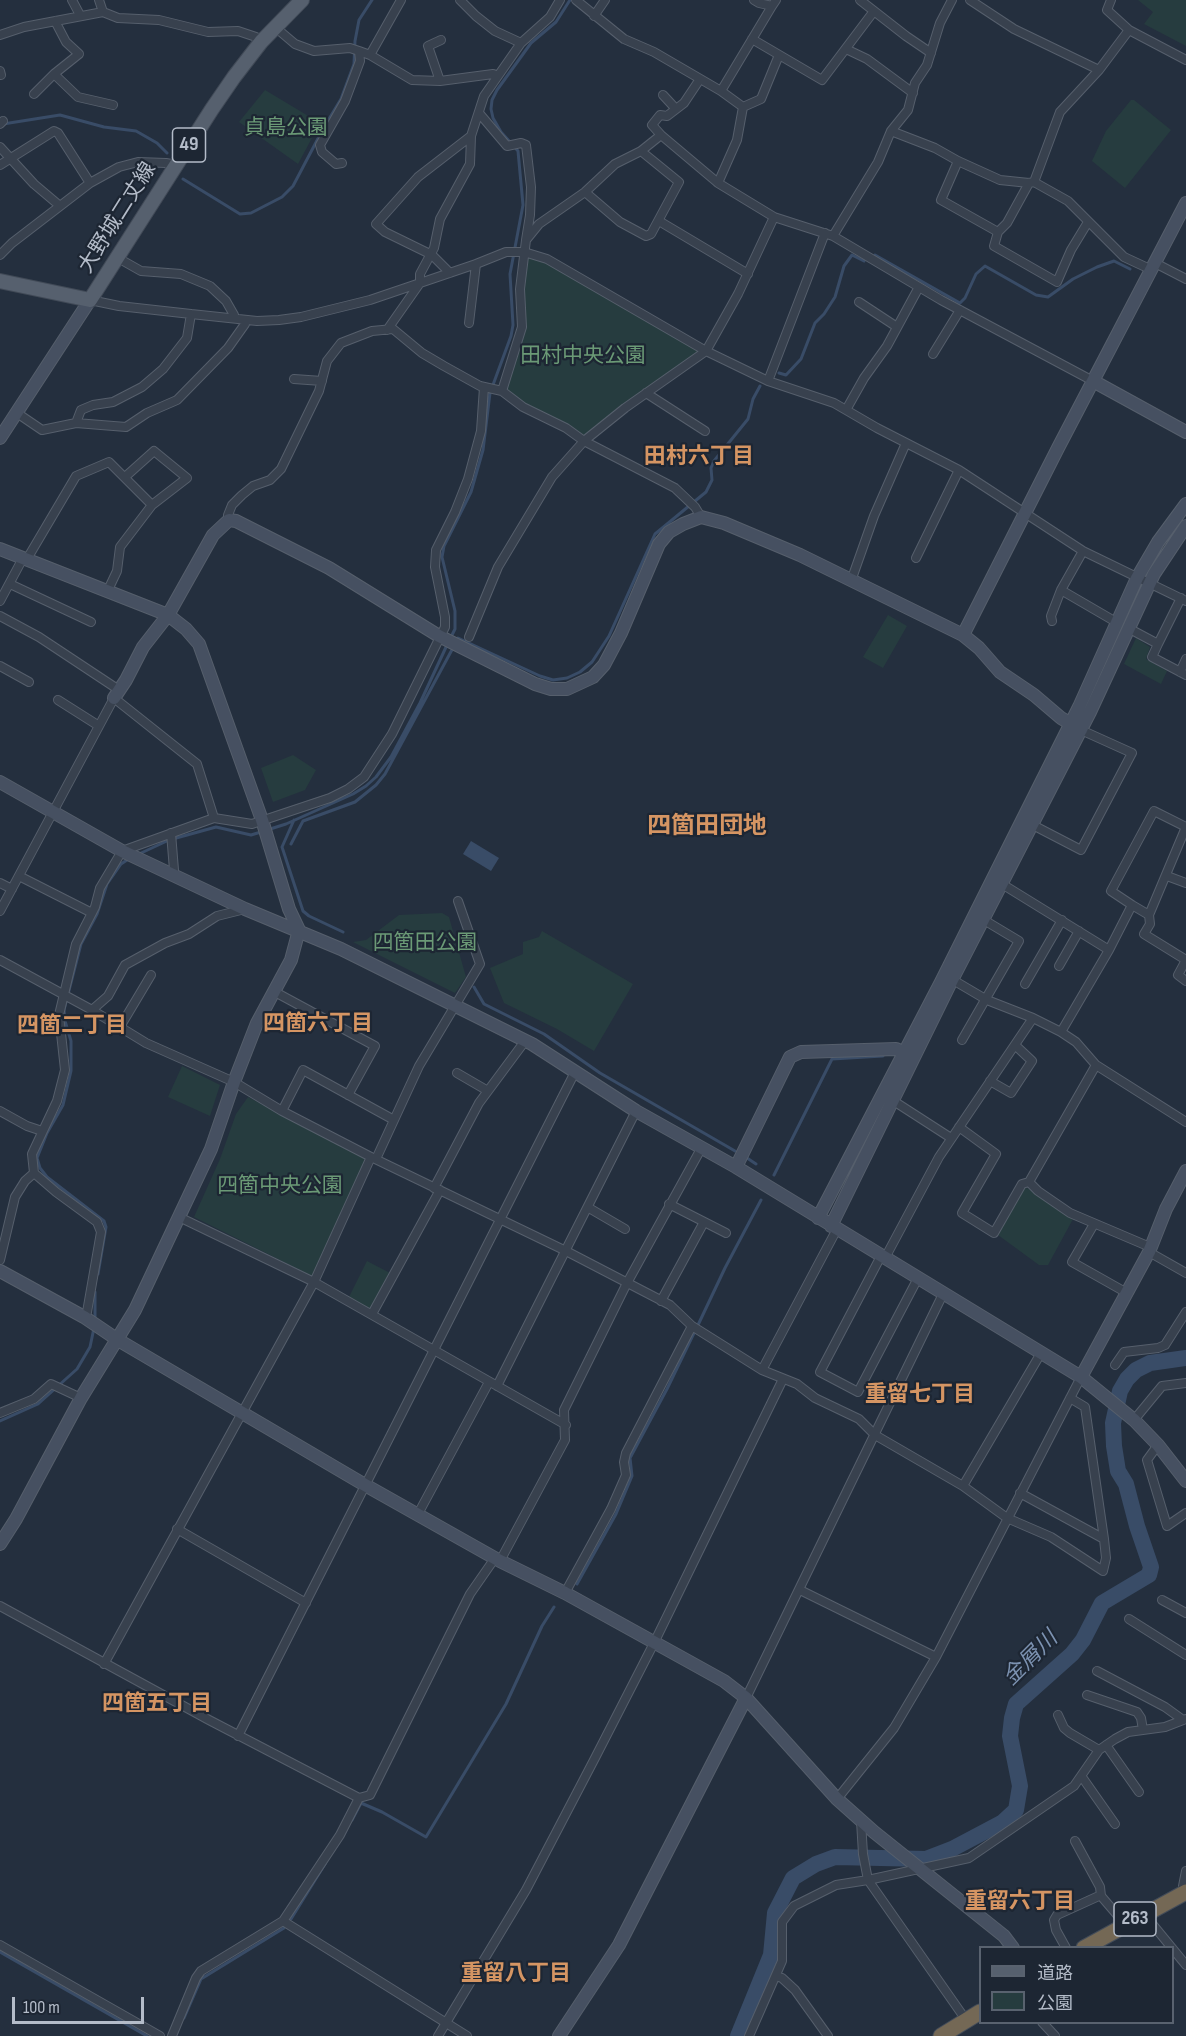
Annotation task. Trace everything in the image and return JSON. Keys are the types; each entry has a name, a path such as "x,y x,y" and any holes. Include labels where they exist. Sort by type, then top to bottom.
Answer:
{"highway":[{"name":"263","path":"1086,1946 1186,1892"},
{"path":"941,2036 979,2013"}],"main road":[{"name":"大野城二丈線","path":"0,281 90,300 212,109 261,42 302,0"}],"street":[{"path":"72,0 81,15"},
{"path":"99,0 103,12"},
{"path":"370,55 401,0"},
{"path":"460,0 495,31 521,43"},
{"path":"387,330 420,283 420,274 432,255 440,219 470,164 471,136 484,96 521,43 550,17 560,0"},
{"path":"576,0 624,39 654,52 721,91 743,107"},
{"path":"594,16 605,0"},
{"path":"754,0 759,3 774,3"},
{"path":"860,0 931,53"},
{"path":"768,381 829,234 878,162 891,130 908,110 915,83 927,64 940,23 952,0"},
{"path":"970,0 1014,29 1099,70"},
{"path":"1111,0 1107,10 1129,30 1186,60"},
{"path":"721,91 774,3"},
{"path":"752,39 822,80 874,11"},
{"path":"0,35 24,27 103,12 118,18 159,20 208,32 238,31 256,37 261,42"},
{"path":"34,94 79,54 66,42 55,21"},
{"path":"275,27 295,44 315,51 354,49 370,55 412,80 440,81 493,74 498,76"},
{"path":"1088,222 1071,250 1056,282 994,246 998,232 1031,182 1060,112 1099,70 1129,30"},
{"path":"440,81 428,46 441,40"},
{"path":"342,163 336,164 322,152 320,145 345,101 360,61 354,49"},
{"path":"846,49 867,59 913,93"},
{"path":"743,107 761,99 779,55"},
{"path":"54,74 78,97 113,105"},
{"path":"700,79 684,103 667,116 660,115 652,125 718,183 774,217 829,234 960,310 1186,432"},
{"path":"663,95 676,109"},
{"path":"718,183 737,140 743,107"},
{"path":"479,113 507,146 521,143 526,145 531,187 530,215 520,290 522,327 500,391"},
{"path":"891,130 935,148 1000,180 1031,182 1068,201 1124,257 1186,279"},
{"path":"0,165 54,131 58,133 90,183"},
{"path":"526,240 539,224 585,192 615,164 641,151 661,135"},
{"path":"450,273 432,255 385,232 376,224 418,177 471,136"},
{"path":"0,147 34,184 60,206"},
{"path":"585,192 620,222 646,236 651,234 679,182 641,151"},
{"path":"958,161 941,200 998,232"},
{"path":"0,255 12,243 90,183 119,167 138,162 166,162 176,165"},
{"path":"963,635 1186,203"},
{"path":"464,644 498,567 552,477 584,441 646,393 706,351 748,274 774,217"},
{"path":"659,221 748,274"},
{"path":"0,438 90,300 119,306 245,320 279,320 370,300 509,252 524,252 547,259 706,351 768,381 834,403 959,470 1083,551 1183,599 1152,657 1183,674 1186,659"},
{"path":"118,258 141,271 181,274 210,286 226,301 234,318"},
{"path":"469,323 476,264"},
{"path":"846,410 919,287"},
{"path":"860,303 897,327"},
{"path":"933,354 960,310"},
{"path":"76,423 81,410 93,405 113,402 142,387 163,369 187,338 191,314"},
{"path":"17,413 42,430 76,423 126,427 147,412 177,400 228,348 245,324 245,320"},
{"path":"229,520 228,515 232,505 242,495 253,486 270,480 281,469 319,391 327,362 341,343 372,331 393,329 422,353 486,388 500,391 523,407 566,428 584,441 675,488 695,508 724,523 800,555 963,635 979,648 1000,672 1075,727 1132,753 1081,850 1027,822"},
{"path":"294,378 322,381"},
{"path":"92,1323 87,1312 101,1232 97,1222 34,1173 32,1154 57,1101 65,1070 59,1015 76,944 92,913 100,888 124,852 171,838 214,818 264,828 348,789 364,777 392,734 445,627 435,567 436,550 468,479 481,431 486,388"},
{"path":"646,393 705,431"},
{"path":"851,580 874,516 906,443"},
{"path":"108,590 117,571 120,547 152,505 187,478 154,451 125,477"},
{"path":"0,602 76,476 109,462 152,505"},
{"path":"916,558 959,470"},
{"path":"1075,727 1116,622 1137,578 1158,542 1186,504"},
{"path":"0,911 143,647 168,615 213,535 229,520 236,520 329,568 441,637 464,644 535,684 551,689 567,689 580,685 593,677 604,665 616,643 659,544 669,532 683,524 695,508"},
{"path":"818,1218 888,1097 1149,584 1186,526"},
{"path":"0,549 168,615 186,629 199,644 264,828 289,909 299,930 291,960 257,1023 211,1149 135,1310 81,1398 16,1519 0,1544"},
{"path":"1052,621 1051,615 1061,590 1083,551"},
{"path":"10,584 90,622"},
{"path":"1061,590 1116,622"},
{"path":"0,616 39,637 117,694 197,764 214,818"},
{"path":"1128,628 1158,644"},
{"path":"0,666 29,682"},
{"path":"58,700 99,726"},
{"path":"0,782 124,852 245,909 341,949 552,1056 636,1111 736,1167 1081,1377 1134,1420 1184,1474"},
{"path":"1149,915 1111,891 1154,811 1186,827 1149,915 1150,924 1144,934 1186,960 1178,975 1186,981"},
{"path":"762,1370 834,1227 905,1053 984,920 1002,884 1027,822"},
{"path":"171,838 174,870 172,874"},
{"path":"19,876 92,913"},
{"path":"1167,876 1186,883"},
{"path":"0,883 12,889"},
{"path":"1002,884 1109,950"},
{"path":"104,1664 314,1281 419,1066 480,964 458,901"},
{"path":"1061,1032 1109,950 1132,905"},
{"path":"92,1010 108,996 125,965 165,943 189,934 217,916 245,909"},
{"path":"962,1040 1019,941 984,920"},
{"path":"1025,984 1062,920"},
{"path":"1059,966 1079,931"},
{"path":"0,960 92,1010 146,1043 234,1082 282,1111 670,1305 692,1326 762,1370 797,1384 815,1398 859,1419 875,1436 963,1486 1007,1518 1051,1537 1103,1571 1106,1558 1104,1539 1085,1407 1070,1398"},
{"path":"120,1027 151,975"},
{"path":"949,978 987,1000 1061,1032 1076,1042 1096,1065 1186,1122"},
{"path":"275,992 375,1046 348,1095"},
{"path":"918,1278 858,1392 820,1372 939,1156 1033,1018"},
{"path":"372,1314 488,1091 525,1041"},
{"path":"990,1081 1011,1094 1032,1061 1015,1045"},
{"path":"736,1167 790,1057 801,1052 876,1049 896,1049 905,1053"},
{"path":"959,1127 996,1154 962,1213 994,1233 1022,1184 1029,1182 1096,1065"},
{"path":"282,1111 303,1070 394,1120"},
{"path":"238,1736 575,1072"},
{"path":"457,1073 488,1091"},
{"path":"888,1097 951,1138"},
{"path":"0,1111 27,1126 42,1131"},
{"path":"418,1514 566,1251 636,1111"},
{"path":"0,1606 238,1736 359,1798 370,1796 470,1594 497,1559 565,1440 564,1410 627,1283 702,1147"},
{"path":"837,1799 894,1728 936,1657 1020,1493 1127,1293 1186,1171"},
{"path":"0,1260 15,1197 34,1173"},
{"path":"1029,1182 1070,1213 1149,1250 1186,1273"},
{"path":"669,1204 726,1233"},
{"path":"589,1208 625,1229"},
{"path":"179,1217 314,1281 566,1425"},
{"path":"661,1301 704,1222"},
{"path":"1094,1224 1072,1262 1127,1293"},
{"path":"0,1271 365,1485 724,1681 746,1698 837,1799 1004,1936 1012,1946"},
{"path":"559,2036 619,1945 800,1590 943,1294"},
{"path":"1116,1365 1124,1352 1165,1345 1186,1312"},
{"path":"565,1593 611,1509 626,1475 624,1462 626,1453 692,1326"},
{"path":"963,1486 1041,1353"},
{"path":"438,2036 526,1890 654,1643 783,1378"},
{"path":"1134,1420 1162,1386 1186,1383"},
{"path":"0,1413 34,1399 51,1384 81,1398"},
{"path":"1158,1445 1147,1460 1167,1526 1186,1513"},
{"path":"1020,1493 1104,1539"},
{"path":"177,1529 306,1603"},
{"path":"800,1590 936,1657"},
{"path":"1162,1600 1186,1613"},
{"path":"1129,1619 1186,1655"},
{"path":"1097,1671 1185,1720"},
{"path":"1087,1695 1137,1712 1141,1718 1143,1730"},
{"path":"1058,1715 1064,1728 1070,1733 1103,1748 1139,1792"},
{"path":"749,2036 782,1961 782,1922 794,1906 836,1885 969,1858 1074,1786 1103,1748 1128,1732 1165,1727 1185,1720"},
{"path":"1082,1776 1115,1824"},
{"path":"172,2036 201,1971 283,1921 340,1835 359,1798"},
{"path":"861,1821 863,1854 868,1880 966,2020"},
{"path":"1075,1841 1100,1887 1101,1895 1113,1913 1125,1924"},
{"path":"1186,1870 1183,1886 1186,1892"},
{"path":"1065,1946 1056,1930 1054,1920 1057,1915 1101,1895"},
{"path":"1144,1914 1170,1946"},
{"path":"283,1921 467,2036"},
{"path":"0,1944 159,2036"},
{"path":"1174,1950 1186,1965"},
{"path":"776,1976 782,1978 795,1990 828,2036"},
{"path":"1044,2024 1055,2036"}],"green space":[{"path":"1138,0 1186,0 1186,46 1144,24 1153,12"},
{"name":"貞島公園","path":"265,90 320,123 298,164 239,122"},
{"path":"1131,100 1171,130 1125,188 1092,161 1106,131"},
{"name":"田村中央公園","path":"527,256 545,262 700,350 584,436 524,404 506,390 526,328 523,290"},
{"path":"888,615 907,626 883,668 863,657"},
{"path":"1136,638 1150,647 1146,659 1167,671 1161,684 1124,664"},
{"path":"293,755 316,770 305,790 273,802 261,768"},
{"name":"四箇田公園","path":"442,913 449,917 466,977 455,993 353,942 366,940 399,915"},
{"path":"542,931 633,984 594,1051 557,1029 504,1003 490,968 523,954 523,942 539,937"},
{"path":"182,1066 220,1085 210,1116 168,1097"},
{"name":"四箇中央公園","path":"248,1097 366,1159 314,1277 194,1217 220,1159 236,1114"},
{"path":"1025,1188 1031,1189 1073,1219 1048,1265 1039,1265 998,1235"},
{"path":"367,1261 392,1274 373,1311 349,1297"}],"water":[{"path":"471,841 499,858 491,871 463,854"}],"waterway":[{"path":"183,179 240,214 251,213 282,197 293,186 341,99 354,64 359,20 372,0"},
{"path":"450,639 455,629 455,611 442,557 444,546 471,492 483,450 490,393 511,336 513,325 510,274 523,205 518,151 501,132 493,118 492,100 531,43 556,22 570,0"},
{"path":"3,124 60,115 104,127 136,131 157,143 167,153"},
{"path":"779,373 786,375 801,359 815,323 835,297 844,266 852,255 864,261"},
{"path":"875,255 960,303 965,298 976,274 985,266 1036,295 1048,297 1073,279 1114,261 1130,269"},
{"path":"457,640 458,638 553,680 567,678 580,672 592,662 609,636 655,534 706,492 712,480 711,468 714,461 748,419 753,399 760,386"},
{"path":"267,830 286,824 353,794 376,777 391,757 447,645"},
{"path":"291,844 303,821 355,802 376,785 385,774 454,646"},
{"path":"294,820 282,847 303,911 343,932"},
{"path":"139,854 169,840 216,827 251,835 261,832"},
{"path":"98,1274 106,1227 104,1221 47,1177 40,1168 37,1158 47,1133 63,1105 71,1071 71,1041 64,1010 81,944 97,914 107,884 121,864 130,858"},
{"path":"474,987 484,1004 544,1034 600,1073 735,1151"},
{"path":"774,1175 832,1059 883,1056"},
{"path":"747,1158 756,1164"},
{"path":"698,1325 761,1200"},
{"path":"95,1292 95,1318"},
{"path":"0,1421 38,1404 77,1369 90,1347 94,1328"},
{"path":"577,1584 616,1514 632,1476 630,1458 694,1333"},
{"name":"金屑川","path":"738,2036 771,1955 775,1913 793,1878 816,1864 835,1857 926,1859 952,1849 1003,1822 1016,1810 1020,1786 1010,1736 1016,1704 1072,1654 1083,1640 1102,1603 1149,1575 1151,1567 1126,1484 1118,1471 1113,1423 1120,1391 1136,1370 1150,1363 1186,1358"},
{"path":"352,1820 361,1803 426,1837 506,1704 542,1626 554,1607"},
{"path":"291,1919 325,1864"},
{"path":"184,2018 201,1979 284,1928"},
{"path":"0,1952 147,2036"}],"district":[{"name":"田村六丁目","path":"699,457"},
{"name":"四箇田団地","path":"707,827"},
{"name":"四箇六丁目","path":"318,1024"},
{"name":"四箇二丁目","path":"72,1026"},
{"name":"重留七丁目","path":"920,1395"},
{"name":"四箇五丁目","path":"157,1704"},
{"name":"重留六丁目","path":"1020,1902"},
{"name":"重留八丁目","path":"516,1974"}]}
